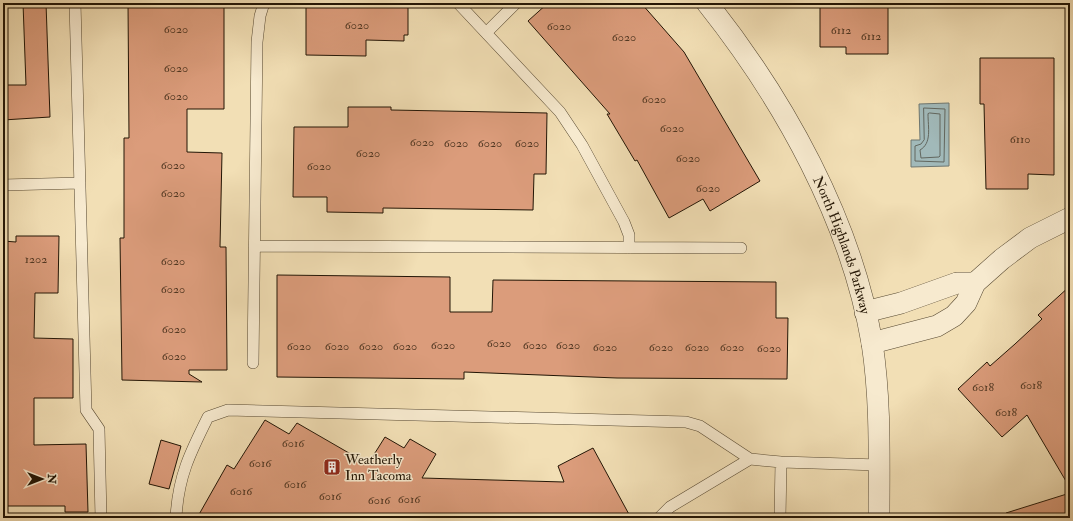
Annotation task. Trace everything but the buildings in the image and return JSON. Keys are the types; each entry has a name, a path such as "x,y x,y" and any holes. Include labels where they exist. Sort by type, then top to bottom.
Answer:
{"street":[{"name":"North Highlands Parkway","path":"707,3 735,39 784,115 827,198 844,236 872,343 879,422 879,518"},
{"path":"872,343 937,326 954,316 966,304 975,283 1002,259 1030,238 1070,218"},
{"path":"865,312 901,303 957,283 975,283"}],"lane":[{"path":"76,3 86,410 99,429 101,518"},
{"path":"253,363 257,42 260,16 264,3"},
{"path":"458,3 487,32 560,112 572,128 624,222 629,235 629,248"},
{"path":"487,32 516,3"},
{"path":"3,185 80,183"},
{"path":"254,246 741,248"},
{"path":"176,518 177,498 187,458 208,417 228,410 686,422 700,426 750,459 781,462 879,465"},
{"path":"659,518 670,507 750,459"},
{"path":"780,518 781,462"}],"water":[{"path":"949,103 949,166 911,167 911,140 920,140 919,104"}],"place":[{"name":"Weatherly Inn Tacoma","path":"332,467"}]}
